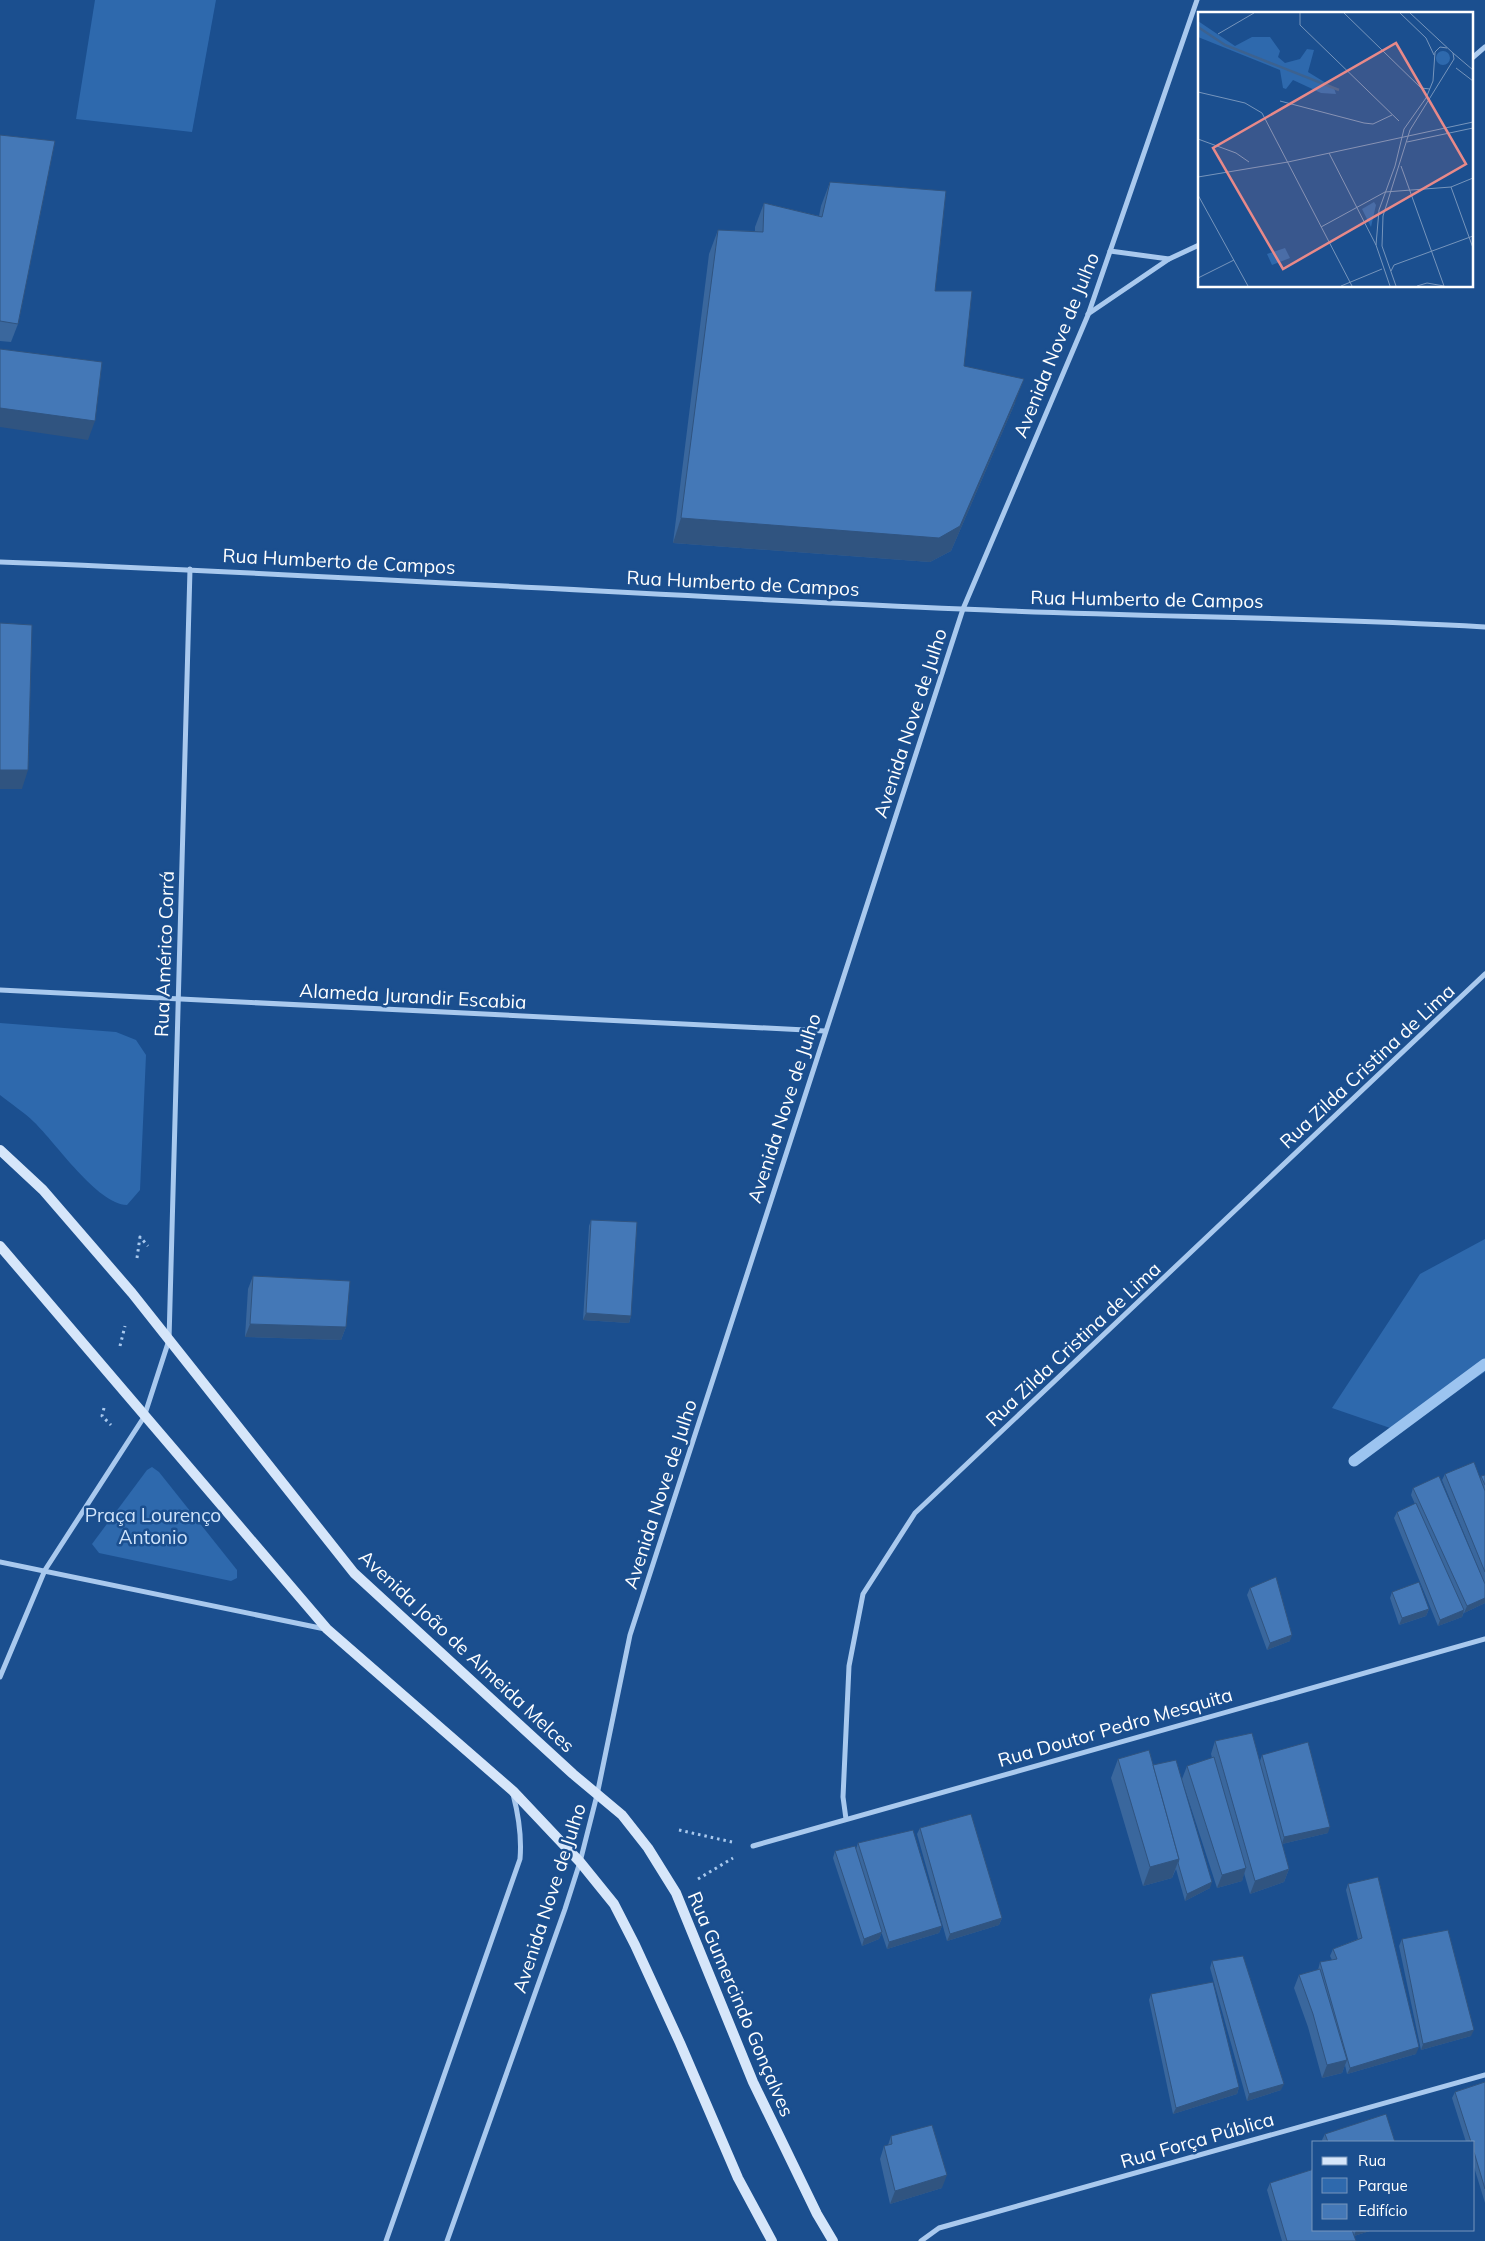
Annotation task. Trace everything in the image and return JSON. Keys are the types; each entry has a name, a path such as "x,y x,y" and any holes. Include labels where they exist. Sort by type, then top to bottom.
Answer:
{"main road":[{"name":"Avenida João de Almeida Melces","path":"0,1150 43,1190 132,1293 354,1573 597,1795"},
{"path":"0,1246 144,1417 327,1629 513,1791 580,1862 614,1904 635,1945 738,2178 772,2241"},
{"name":"Rua Gumercindo Gonçalves","path":"597,1795 622,1816 648,1848 676,1893 752,2082 817,2214 833,2241"}],"street":[{"name":"Avenida Nove de Julho","path":"447,2241 580,1862 597,1795 630,1635 963,609 1088,315 1197,0"},
{"path":"1472,58 1485,47"},
{"path":"1088,315 1169,259 1198,245"},
{"path":"1110,251 1169,259"},
{"name":"Rua Humberto de Campos","path":"0,562 190,569 963,609 1362,620 1485,626"},
{"name":"Rua Américo Corrá","path":"169,1340 190,569"},
{"name":"Rua Zilda Cristina de Lima","path":"846,1819 843,1797 849,1666 863,1594 916,1513 1485,974"},
{"name":"Alameda Jurandir Escabia","path":"0,990 825,1031"},
{"path":"0,1677 45,1570 144,1417 169,1340"},
{"path":"0,1562 327,1629"},
{"name":"Rua Doutor Pedro Mesquita","path":"753,1846 1485,1639"},
{"name":"Avenida Nove de Julho","path":"386,2241 520,1859 522,1830 513,1791"},
{"name":"Rua Força Pública","path":"921,2241 939,2228 1485,2075"}],"path":[{"path":"679,1830 753,1846"},
{"path":"676,1893 753,1846"}],"green space":[{"path":"95,0 216,0 192,132 76,119"},
{"path":"0,1023 116,1032 136,1040 146,1055 140,1190 127,1205 115,1202 90,1184 34,1122 0,1095"},
{"path":"1485,1239 1485,1372 1396,1430 1332,1408 1420,1274"},
{"name":"Praça Lourenço Antonio","path":"152,1467 159,1472 237,1570 237,1578 231,1581 99,1553 92,1544 147,1470"}],"building":[{"path":"0,135 55,141 18,324 0,321"},
{"path":"830,182 946,191 935,291 972,291 964,366 1024,379 960,526 939,538 681,518 718,230 763,232 764,203 822,217"},
{"path":"0,349 102,362 95,421 0,408"},
{"path":"0,623 32,625 28,770 0,770"},
{"path":"591,1220 637,1222 631,1316 586,1313"},
{"path":"253,1276 350,1281 346,1327 250,1324"},
{"path":"1474,1462 1485,1491 1485,1572 1445,1474"},
{"path":"1485,1475 1485,1485 1481,1476"},
{"path":"1439,1476 1485,1584 1485,1598 1467,1606 1413,1488"},
{"path":"1416,1503 1464,1610 1440,1620 1397,1512"},
{"path":"1276,1577 1292,1635 1270,1643 1250,1588"},
{"path":"1419,1582 1429,1609 1402,1618 1392,1592"},
{"path":"1252,1733 1289,1869 1255,1881 1215,1741"},
{"path":"1308,1742 1330,1827 1284,1837 1262,1755"},
{"path":"1149,1750 1179,1859 1150,1867 1118,1759"},
{"path":"1214,1757 1246,1868 1222,1875 1187,1766"},
{"path":"1176,1760 1212,1882 1187,1894 1153,1765"},
{"path":"971,1814 1002,1918 950,1934 920,1828"},
{"path":"913,1830 942,1926 889,1942 858,1843"},
{"path":"855,1846 882,1932 864,1939 835,1851"},
{"path":"1378,1877 1419,2047 1350,2068 1320,1962 1337,1959 1333,1949 1362,1938 1348,1884"},
{"path":"1448,1930 1474,2030 1423,2044 1402,1939"},
{"path":"1243,1956 1284,2084 1249,2094 1212,1961"},
{"path":"1320,1969 1347,2060 1327,2065 1313,2014 1299,1975"},
{"path":"1213,1982 1239,2087 1176,2108 1151,1994"},
{"path":"1485,2082 1485,2189 1475,2155 1475,2141 1471,2141 1455,2092"},
{"path":"1386,2114 1395,2141 1328,2141 1325,2134"},
{"path":"932,2125 947,2175 895,2191 884,2146 892,2144 891,2136"},
{"path":"1312,2170 1312,2231 1352,2231 1356,2241 1287,2241 1270,2183"}],"waterway":[{"path":"1354,1461 1485,1364"}]}
